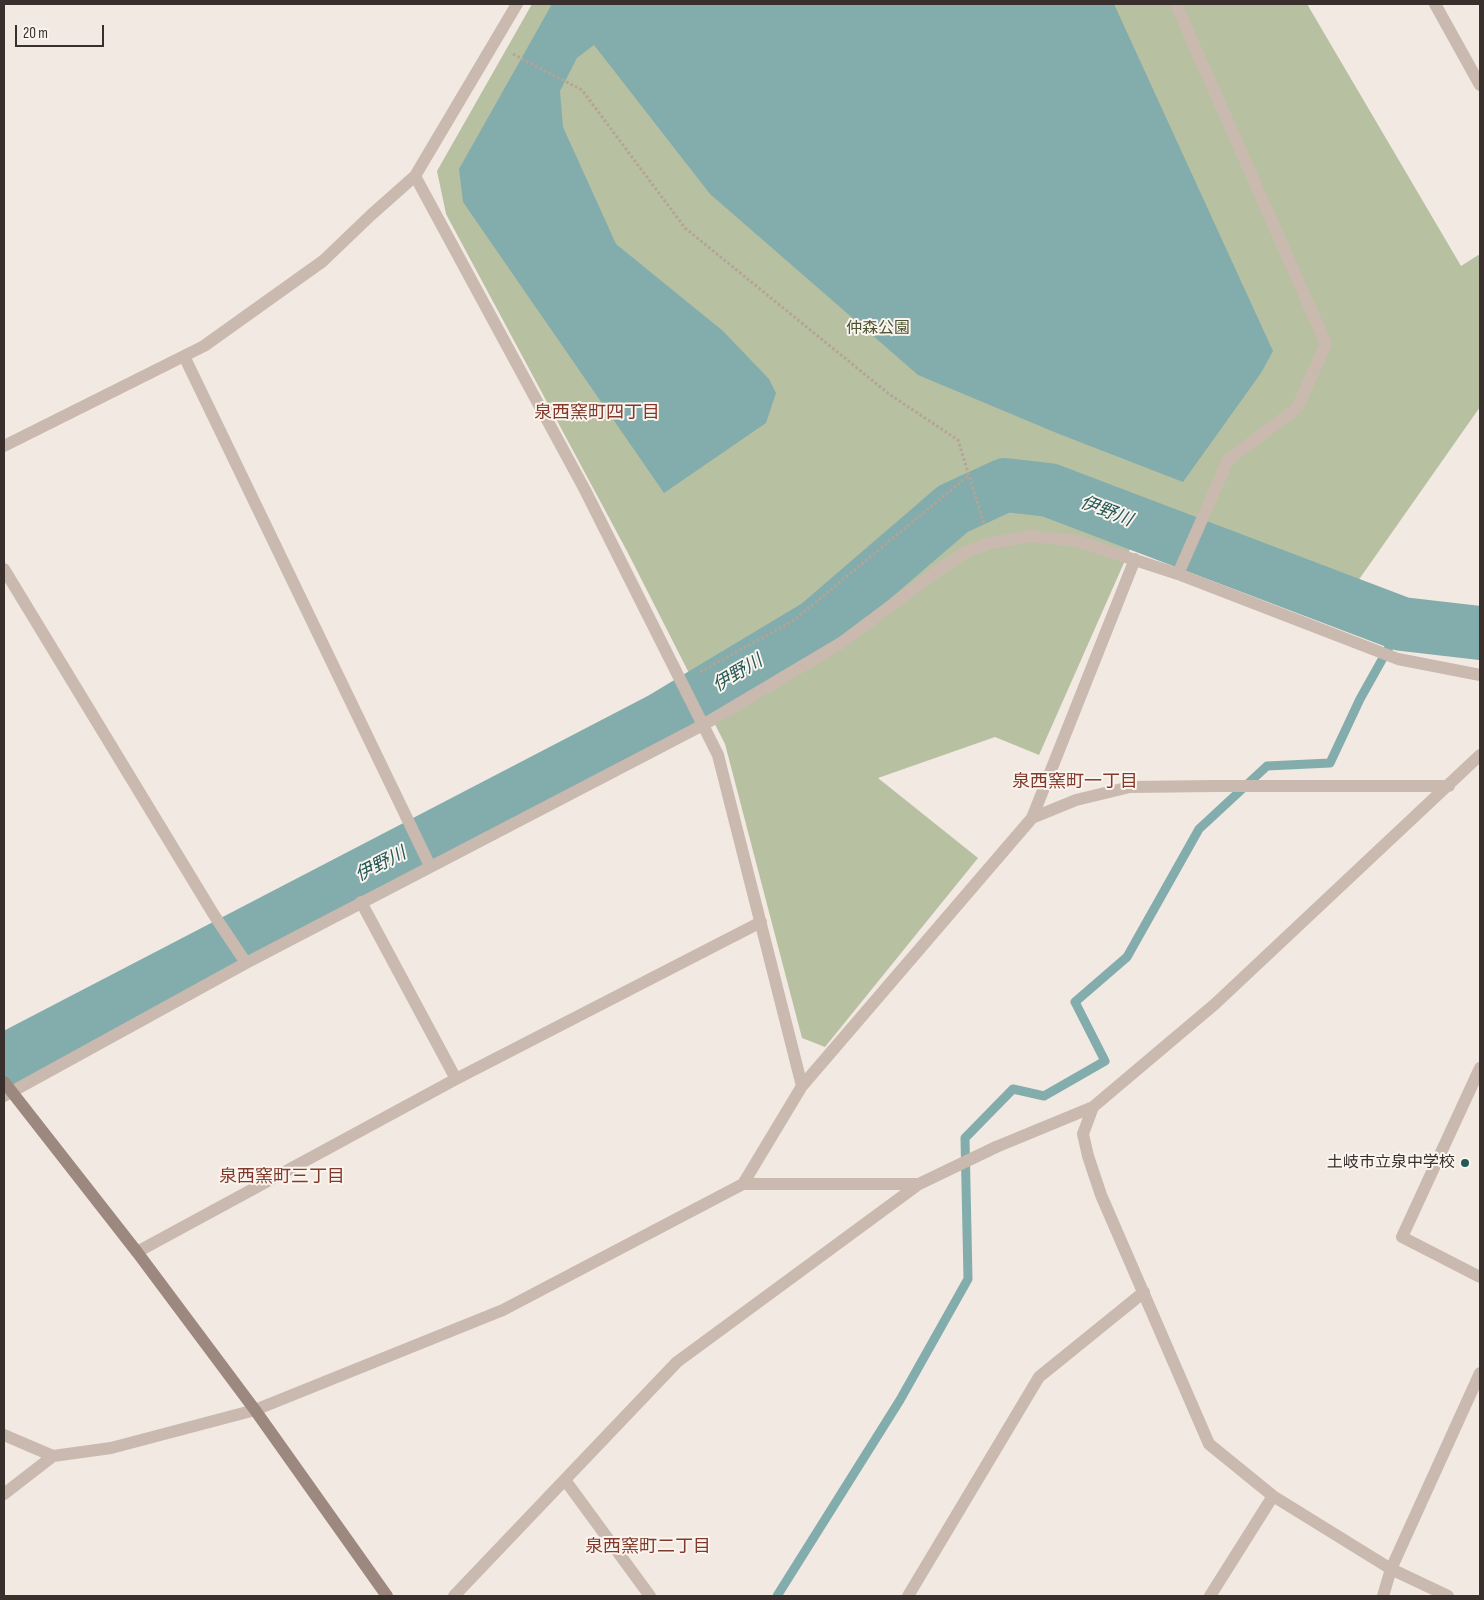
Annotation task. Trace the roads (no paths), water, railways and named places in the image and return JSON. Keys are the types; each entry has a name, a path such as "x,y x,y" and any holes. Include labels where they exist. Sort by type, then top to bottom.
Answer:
{"street":[{"path":"4,446 204,346 323,261 371,214 415,176 517,4"},
{"path":"1176,4 1326,344 1297,408 1228,460 1178,574"},
{"path":"1435,4 1480,85"},
{"path":"415,176 585,490 718,755 802,1086"},
{"path":"184,356 430,866"},
{"path":"387,1596 255,1410 137,1252 6,1090 361,902 703,725 841,643 966,552 990,543 1030,536 1077,541 1178,574 1398,659 1480,675"},
{"path":"743,1184 802,1086 1032,818 1135,559"},
{"path":"4,568 214,915 246,963"},
{"path":"454,1596 677,1362 919,1184 996,1148 1093,1107 1215,1004 1480,755"},
{"path":"1032,818 1076,800 1130,787 1449,786"},
{"path":"361,902 456,1079"},
{"path":"137,1252 456,1079 761,922"},
{"path":"1480,1068 1402,1237 1480,1277"},
{"path":"1093,1107 1083,1134 1088,1156 1102,1194 1208,1444 1273,1496 1391,1569 1448,1596"},
{"path":"4,1494 53,1456 111,1448 255,1410 503,1310 743,1184 919,1184"},
{"path":"908,1596 1039,1377 1144,1292"},
{"path":"1382,1596 1391,1569 1480,1373"},
{"path":"4,1435 53,1456"},
{"path":"565,1480 650,1596"},
{"path":"1210,1596 1273,1496"}],"water":[{"path":"552,4 1114,4 1273,351 1261,373 1183,482 1059,434 918,375 710,194 594,45 577,58 560,91 563,127 616,244 723,331 769,379 776,393 766,423 664,493 463,202 459,169"}],"waterway":[{"name":"伊野川","path":"4,1061 662,719 817,626 953,509 1005,485 1049,490 1402,624 1480,633"},
{"path":"777,1596 900,1400 968,1279 965,1138 1013,1089 1044,1096 1105,1061 1075,1002 1127,957 1199,829 1267,766 1330,763 1360,699 1402,624"}],"place":[{"name":"土岐市立泉中学校","path":"1465,1163"}],"district":[{"name":"泉西窯町四丁目","path":"597,413"},
{"name":"泉西窯町一丁目","path":"1075,782"},
{"name":"泉西窯町三丁目","path":"282,1177"},
{"name":"泉西窯町二丁目","path":"648,1547"}],"park label":[{"name":"仲森公園","path":"878,329"}]}
